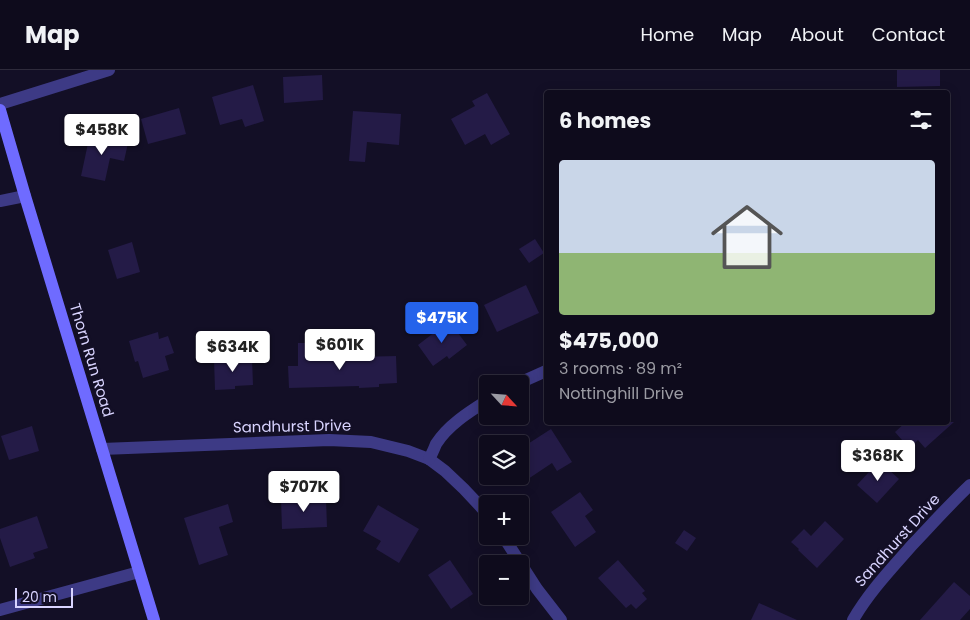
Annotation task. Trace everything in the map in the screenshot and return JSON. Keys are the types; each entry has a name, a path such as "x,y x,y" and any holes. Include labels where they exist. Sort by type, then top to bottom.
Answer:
{"street":[{"path":"0,104 109,70"},
{"name":"Thorn Run Road","path":"0,110 154,620"},
{"path":"0,201 25,196"},
{"path":"529,379 544,372"},
{"path":"429,459 437,444 448,430 479,406"},
{"name":"Sandhurst Drive","path":"102,449 329,440 371,442 408,451 429,459 445,471 479,505"},
{"name":"Sandhurst Drive","path":"853,620 871,592 893,566 970,485"},
{"path":"508,545 537,589 561,620"},
{"path":"0,610 139,572"}],"building":[{"path":"897,70 940,70 940,86 897,87"},
{"path":"322,75 323,100 284,103 283,77"},
{"path":"253,85 264,121 245,127 242,119 220,125 212,97"},
{"path":"487,93 510,134 491,145 485,134 465,145 451,119 475,106 472,101"},
{"path":"179,108 186,134 148,144 141,119"},
{"path":"353,111 401,114 399,145 367,142 365,162 349,161"},
{"path":"90,134 128,143 124,161 110,158 105,181 81,176"},
{"path":"535,239 544,253 529,263 519,249"},
{"path":"132,242 140,272 117,279 108,250"},
{"path":"526,285 539,313 497,332 484,305"},
{"path":"449,321 467,345 449,359 447,356 433,366 418,345"},
{"path":"158,332 159,339 168,336 174,353 165,356 169,370 143,378 138,361 135,362 129,341"},
{"path":"298,343 317,343 318,361 358,361 358,357 396,356 397,383 379,384 379,387 359,388 359,386 289,388 288,366 298,366"},
{"path":"252,358 253,385 235,386 235,389 215,390 214,359"},
{"path":"950,422 954,422 925,448 918,440 909,448 895,432 903,425 950,425"},
{"path":"32,426 39,451 9,460 1,436"},
{"path":"551,429 572,462 557,471 552,463 529,478 529,443"},
{"path":"879,461 899,479 877,503 857,485"},
{"path":"580,492 593,510 585,516 596,532 575,547 551,512"},
{"path":"326,498 327,527 282,529 281,499"},
{"path":"228,504 233,522 219,527 228,555 199,565 184,518"},
{"path":"378,505 419,529 399,563 376,549 381,541 363,531"},
{"path":"37,516 48,548 33,553 35,558 10,567 0,538 0,529"},
{"path":"825,521 844,539 817,568 791,542 804,529 811,536"},
{"path":"684,530 696,538 687,551 675,543"},
{"path":"450,560 473,594 451,609 428,575"},
{"path":"618,560 645,591 642,593 647,599 636,609 631,604 626,608 598,578"},
{"path":"954,582 970,596 970,609 960,620 920,620"},
{"path":"759,603 797,620 751,620"}]}
